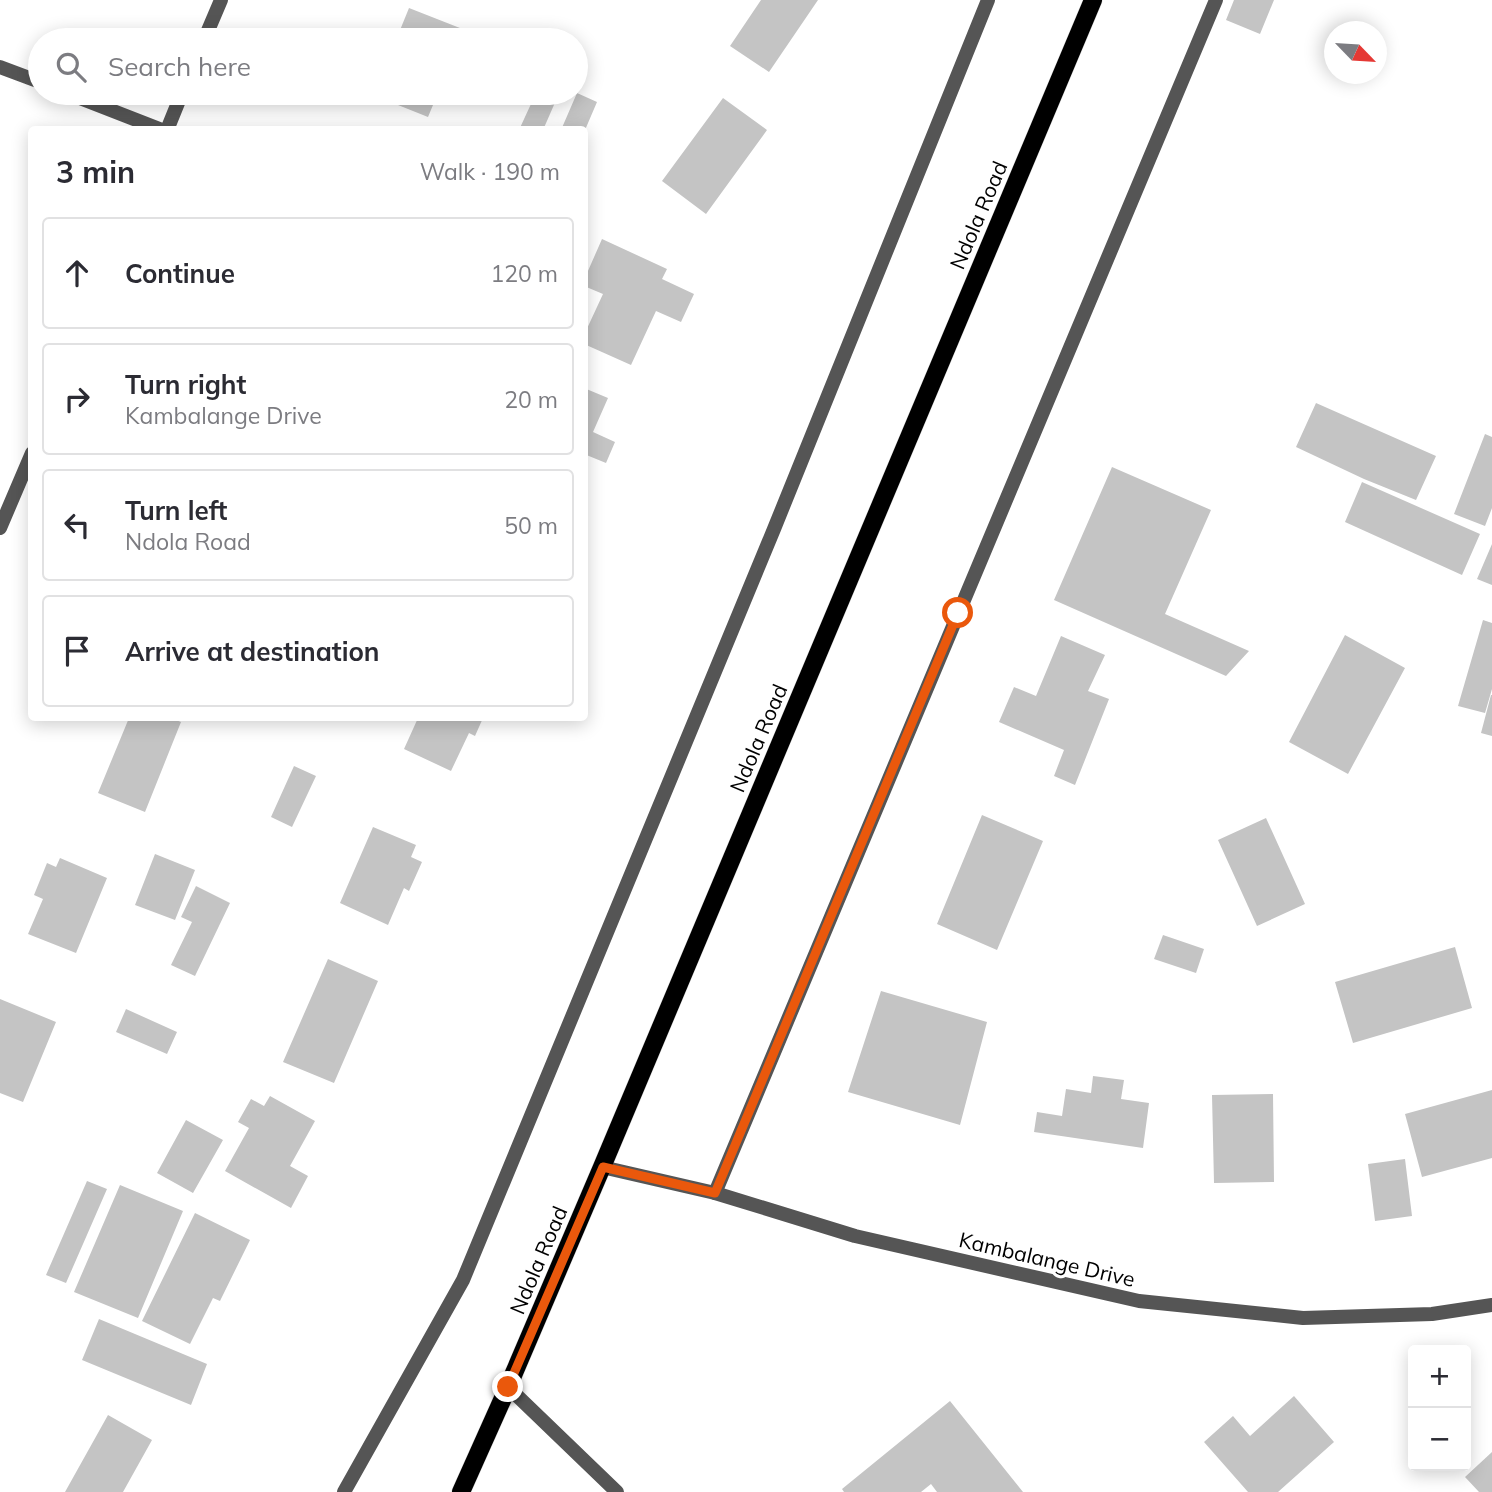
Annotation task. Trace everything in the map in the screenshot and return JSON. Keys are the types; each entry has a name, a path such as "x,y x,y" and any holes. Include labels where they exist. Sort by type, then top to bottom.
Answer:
{"main road":[{"name":"Ndola Road","path":"461,1492 603,1167 1093,0"}],"street":[{"path":"209,28 221,0"},
{"path":"344,1492 463,1279 764,554 988,0"},
{"path":"715,1193 1216,0"},
{"path":"0,67 28,78"},
{"path":"98,105 152,126"},
{"path":"169,126 177,105"},
{"path":"0,528 28,462"},
{"name":"Kambalange Drive","path":"603,1167 715,1193 855,1236 1139,1301 1303,1318 1432,1314 1492,1305"},
{"path":"508,1387 617,1492"}],"building":[{"path":"761,0 818,0 769,72 730,46"},
{"path":"1234,0 1274,0 1260,34 1226,20"},
{"path":"409,8 460,28 401,28"},
{"path":"588,98 597,102 587,126 563,126 572,105 588,105"},
{"path":"723,98 767,130 706,214 662,181"},
{"path":"398,105 433,105 428,117"},
{"path":"530,105 554,105 545,126 521,126"},
{"path":"602,239 667,269 662,279 694,294 681,322 656,311 631,365 588,346 588,326 603,294 588,288 588,271"},
{"path":"588,390 608,398 593,432 615,442 606,463 588,456"},
{"path":"1316,403 1436,456 1416,500 1296,447"},
{"path":"1485,434 1492,437 1492,508 1485,526 1454,514"},
{"path":"1112,467 1211,510 1165,614 1249,651 1226,676 1054,600"},
{"path":"1362,482 1480,534 1462,575 1345,522"},
{"path":"1492,544 1492,585 1477,579"},
{"path":"1483,620 1492,623 1492,689 1485,713 1458,706"},
{"path":"1345,635 1405,668 1348,774 1289,742"},
{"path":"1061,636 1105,655 1088,691 1109,699 1075,785 1054,776 1064,750 999,722 1014,687 1036,696"},
{"path":"1492,695 1492,736 1481,733"},
{"path":"128,721 181,722 145,812 98,793"},
{"path":"417,721 482,721 475,736 469,733 451,771 404,749"},
{"path":"294,766 316,776 292,827 271,817"},
{"path":"982,815 1043,841 997,950 937,924"},
{"path":"1266,818 1305,904 1257,926 1218,840"},
{"path":"373,827 416,845 411,857 422,862 409,891 404,888 388,925 340,903"},
{"path":"155,854 195,870 175,920 135,905"},
{"path":"60,858 107,878 76,953 28,934 43,899 34,895 47,863 56,867"},
{"path":"196,886 230,903 195,976 171,965 192,922 181,917"},
{"path":"1163,935 1204,949 1196,973 1154,959"},
{"path":"1455,947 1472,1008 1353,1043 1335,982"},
{"path":"328,959 378,981 334,1083 283,1062"},
{"path":"881,991 987,1022 960,1125 848,1092"},
{"path":"0,999 56,1022 23,1102 0,1093"},
{"path":"126,1009 177,1032 167,1054 116,1032"},
{"path":"1093,1076 1124,1080 1121,1099 1149,1103 1143,1148 1034,1132 1037,1112 1062,1116 1066,1089 1091,1093"},
{"path":"1492,1090 1492,1158 1422,1177 1405,1114"},
{"path":"1273,1094 1274,1182 1214,1183 1212,1095"},
{"path":"270,1096 315,1121 290,1166 308,1176 291,1208 225,1171 249,1128 238,1122 251,1099 264,1106"},
{"path":"186,1120 223,1140 193,1193 157,1173"},
{"path":"1405,1159 1412,1216 1375,1221 1368,1164"},
{"path":"87,1181 107,1189 66,1283 46,1275"},
{"path":"120,1185 183,1211 138,1318 74,1292"},
{"path":"195,1213 250,1240 220,1301 213,1298 190,1344 142,1321"},
{"path":"99,1319 207,1364 191,1405 82,1360"},
{"path":"1294,1396 1334,1442 1278,1492 1248,1492 1204,1442 1233,1416 1250,1436"},
{"path":"950,1401 1023,1492 937,1492 931,1484 921,1492 844,1492 842,1489"},
{"path":"108,1415 152,1440 123,1492 65,1492"},
{"path":"1492,1452 1492,1492 1479,1492 1465,1477"}],"route":[{"path":"508,1387 603,1167 715,1193 958,613"}]}
